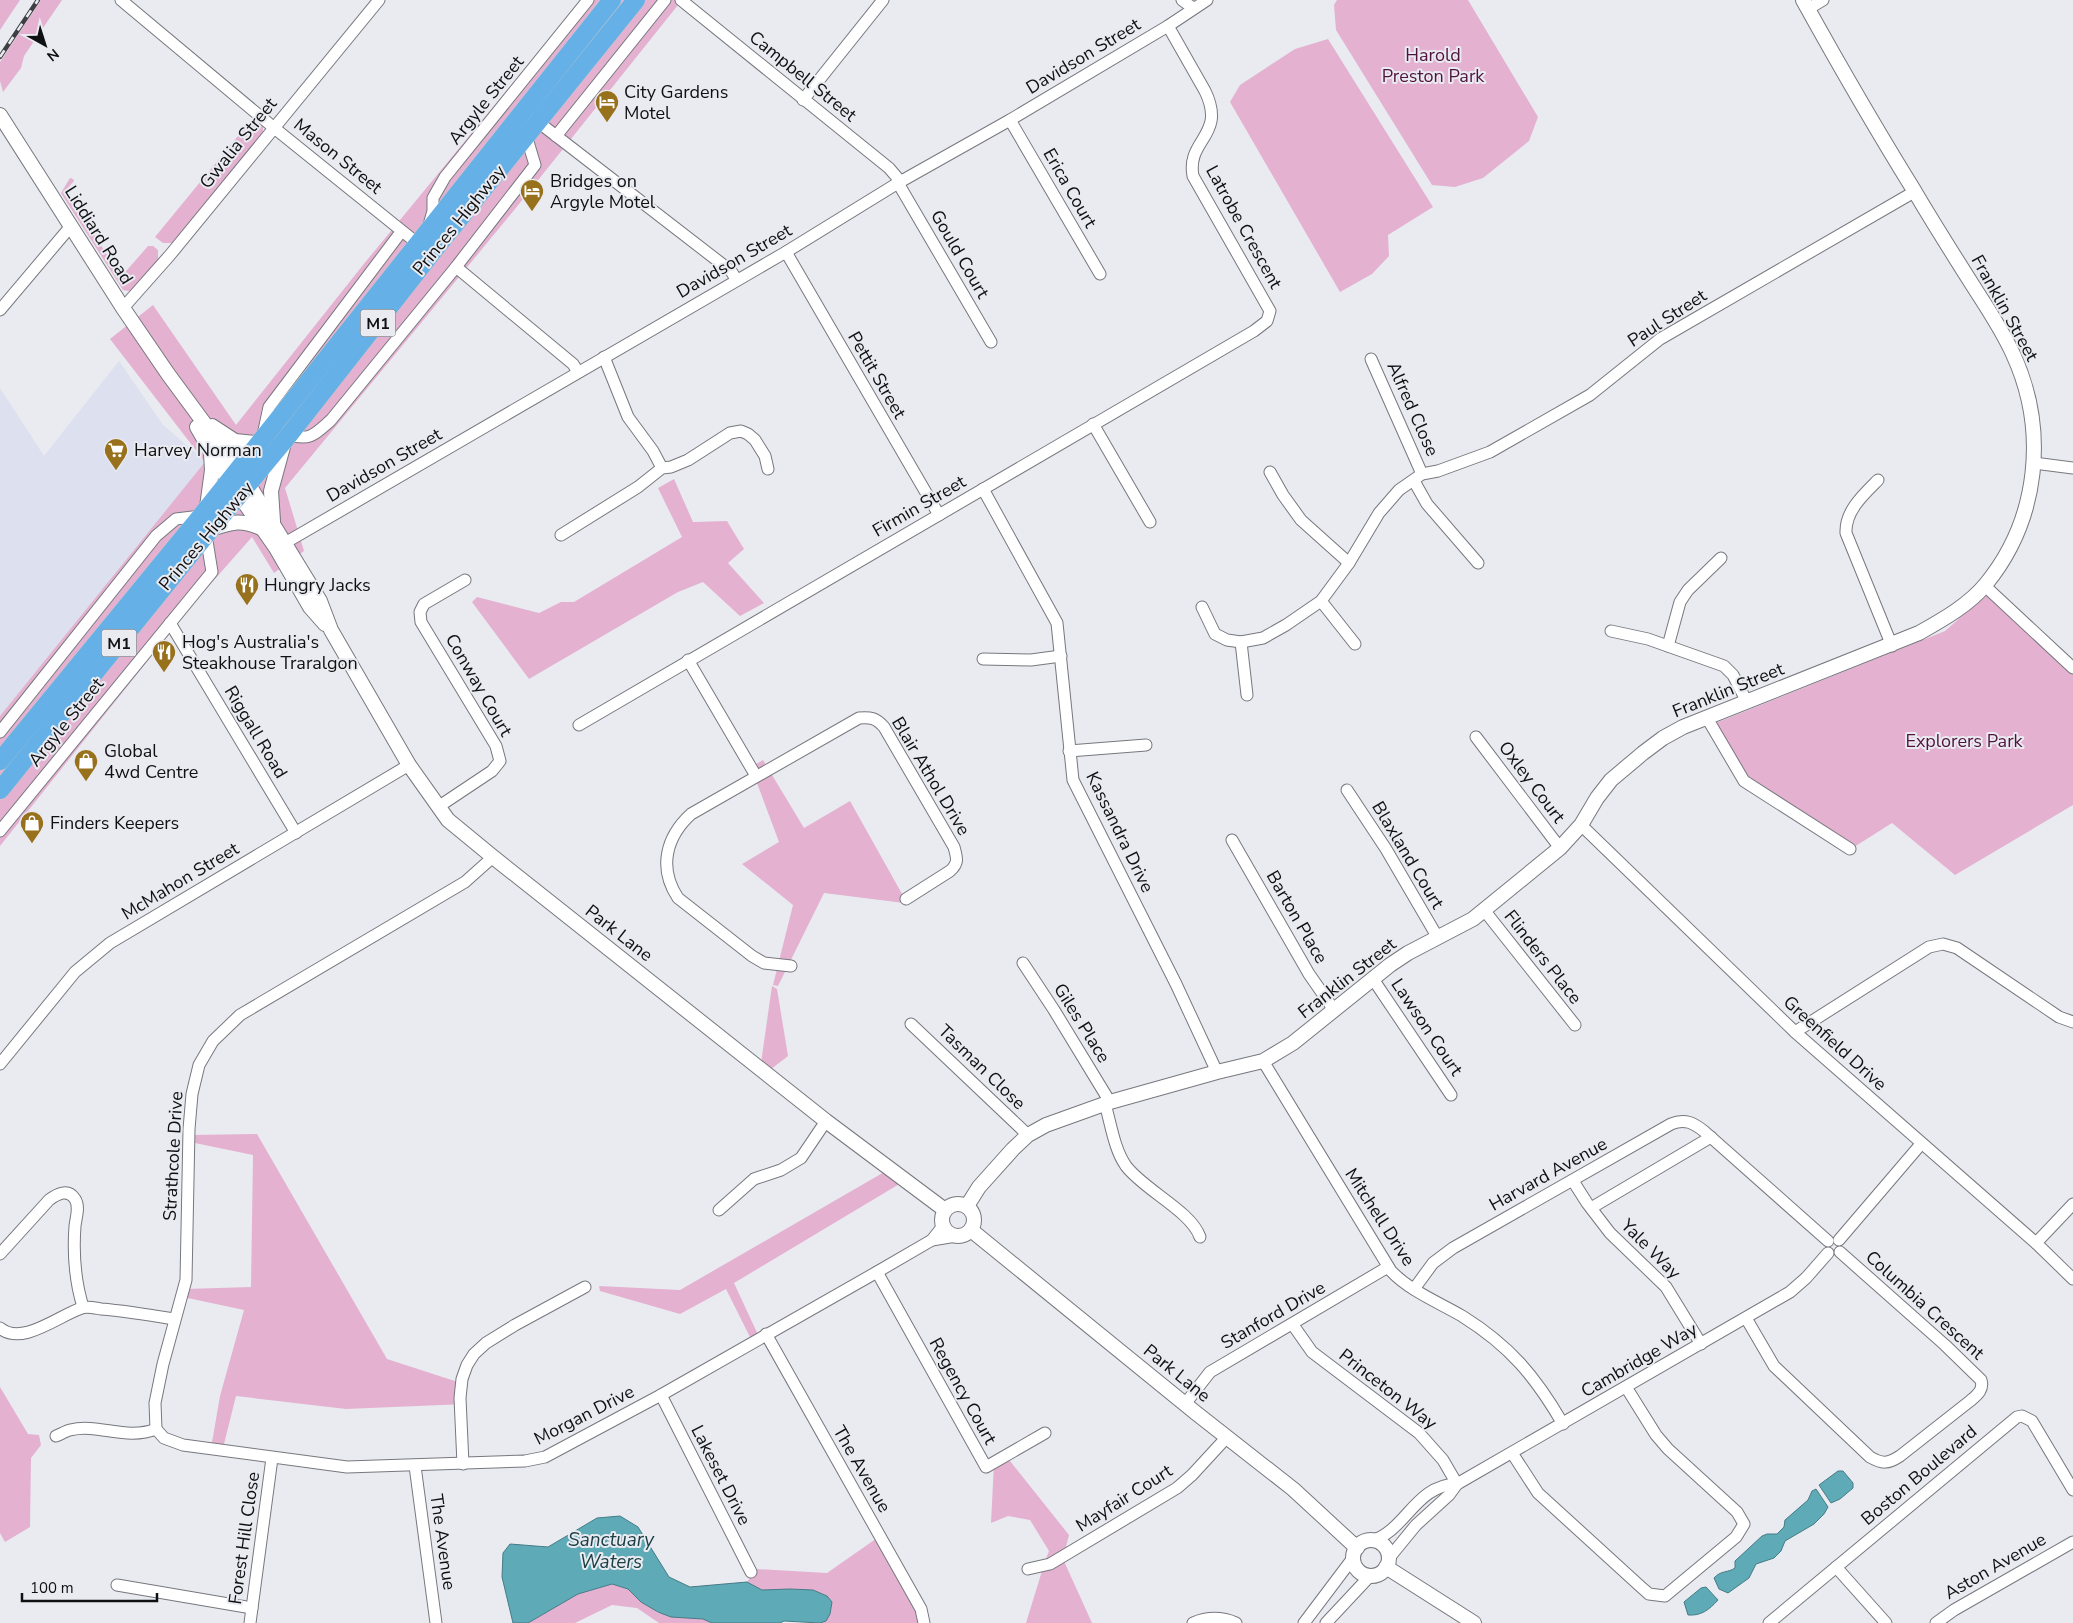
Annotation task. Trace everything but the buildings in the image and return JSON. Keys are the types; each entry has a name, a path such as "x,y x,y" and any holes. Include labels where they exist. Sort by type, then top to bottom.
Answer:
{"highway":[{"name":"Princes Highway","path":"0,761 206,522 244,490 287,438 526,135 531,116 612,0"},
{"name":"Princes Highway","path":"0,790 206,522 233,475 428,229 636,0"},
{"path":"233,475 244,490"}],"street":[{"name":"Mason Street","path":"121,0 273,127 417,243"},
{"name":"Gwalia Street","path":"123,308 170,254 379,0"},
{"name":"Argyle Street","path":"428,229 433,211 433,198 445,177 588,0"},
{"path":"556,136 665,0"},
{"name":"Campbell Street","path":"681,0 803,100 890,168 900,182"},
{"path":"803,100 884,0"},
{"path":"1182,0 1193,8"},
{"name":"Davidson Street","path":"281,545 786,252 900,182 1010,120 1168,26 1207,0"},
{"path":"1805,5 1823,0"},
{"name":"Franklin Street","path":"967,1206 996,1167 1028,1135 1065,1117 1108,1103 1263,1061 1293,1043 1408,952 1473,919 1560,848 1581,825 1597,798 1611,780 1663,738 1683,727 1892,646 1943,620 1985,586 2002,562 2020,524 2030,496 2034,463 2030,404 2013,354 1994,319 1914,192 1805,5"},
{"name":"Latrobe Crescent","path":"1168,26 1205,91 1212,112 1212,122 1193,157 1191,167 1193,176 1270,311"},
{"name":"Liddiard Road","path":"0,115 123,308 196,413 233,475"},
{"path":"531,116 731,271 736,280"},
{"name":"Erica Court","path":"1010,120 1100,274"},
{"path":"0,732 156,536 176,519 229,523 248,522 268,527 277,464 287,438 304,439 315,434 331,420 456,267 535,165 526,135"},
{"name":"Gould Court","path":"900,182 991,342"},
{"name":"Paul Street","path":"1418,477 1490,452 1590,395 1660,340 1914,192"},
{"path":"0,310 71,226"},
{"path":"196,413 235,441 260,440 269,407 401,232"},
{"name":"Pettit Street","path":"786,252 939,515"},
{"path":"456,267 573,364 578,372"},
{"name":"Firmin Street","path":"579,725 1254,331 1266,320 1270,311"},
{"path":"604,357 628,417 653,451 662,468"},
{"name":"Alfred Close","path":"1371,359 1427,504 1478,562"},
{"name":"Liddiard Road","path":"168,374 210,450 233,475"},
{"path":"1093,424 1150,522"},
{"path":"561,535 638,487 662,468 671,467 683,462 730,433 741,431 748,434 761,448 768,469"},
{"path":"206,522 212,470 210,450"},
{"path":"2034,463 2073,468"},
{"path":"1270,472 1300,520 1349,563"},
{"path":"1202,606 1215,634 1226,640 1242,642 1263,638 1286,625 1321,601 1349,563 1379,514 1399,490 1418,477"},
{"path":"1878,480 1850,512 1845,522 1846,533 1892,646"},
{"name":"Kassandra Drive","path":"983,489 1057,623 1072,780 1176,984 1217,1072"},
{"name":"Park Lane","path":"244,490 281,545 310,607 331,630 410,765 448,820 826,1121 945,1210"},
{"name":"Argyle Street","path":"0,831 212,572 206,522"},
{"path":"1668,646 1680,602 1688,590 1722,558"},
{"name":"Conway Court","path":"438,807 492,771 500,760 496,746 421,622 417,611 424,604 465,580"},
{"path":"1985,586 2073,668"},
{"path":"1321,601 1355,644"},
{"name":"Riggall Road","path":"170,622 296,833"},
{"path":"1611,631 1648,639 1724,666 1733,675 1747,702"},
{"path":"1242,642 1247,695"},
{"path":"983,659 1031,660 1061,656"},
{"path":"688,660 756,776"},
{"name":"Blair Athol Drive","path":"791,966 764,963 752,956 678,898 670,886 667,871 668,853 672,838 680,824 691,814 859,718 870,717 877,719 884,727 954,847 958,859 956,866 950,871 906,899"},
{"path":"1707,718 1744,781 1850,850"},
{"name":"Oxley Court","path":"1476,738 1560,848"},
{"path":"1068,751 1146,745"},
{"name":"McMahon Street","path":"0,1064 75,972 110,943 410,765"},
{"name":"Blaxland Court","path":"1347,790 1386,849 1438,938"},
{"name":"Greenfield Drive","path":"1581,825 1795,1032 2036,1243 2073,1279"},
{"name":"Barton Place","path":"1232,840 1309,974 1334,1010"},
{"name":"Strathcole Drive","path":"156,1429 155,1403 174,1319 186,1280 189,1128 192,1094 199,1065 213,1041 240,1015 465,882 493,857"},
{"name":"Flinders Place","path":"1484,910 1575,1025"},
{"path":"1795,1032 1929,947 1942,944 1957,948 2059,1017 2073,1022"},
{"name":"Giles Place","path":"1023,963 1054,1010 1108,1103 1120,1156 1126,1167 1197,1228 1200,1237"},
{"name":"Lawson Court","path":"1373,979 1451,1095"},
{"name":"Tasman Close","path":"911,1024 1028,1135"},
{"name":"Mitchell Drive","path":"1263,1061 1388,1268 1401,1281 1462,1316 1509,1352 1534,1378 1563,1424"},
{"path":"719,1210 754,1179 781,1170 801,1158 826,1121"},
{"name":"Harvard Avenue","path":"1414,1289 1426,1271 1441,1255 1676,1122 1681,1121 1692,1122 1711,1137 1834,1247"},
{"path":"1591,1208 1711,1137"},
{"name":"Cambridge Way","path":"1387,1563 1416,1525 1449,1495 1457,1484 1798,1287 1921,1144"},
{"name":"Yale Way","path":"1573,1181 1610,1233 1666,1287 1701,1344"},
{"path":"0,1254 57,1193 65,1192 72,1195 77,1201 78,1210 75,1225 76,1274 83,1307"},
{"path":"953,1204 967,1206 974,1214 975,1220 971,1230 967,1234 956,1236 950,1234 943,1226 942,1215 945,1210 953,1204"},
{"path":"2036,1243 2073,1204"},
{"name":"Morgan Drive","path":"932,1240 943,1226"},
{"name":"Park Lane","path":"971,1230 1293,1489 1355,1553"},
{"name":"Morgan Drive","path":"156,1429 164,1438 173,1442 272,1458 348,1467 525,1461 545,1457 661,1395 932,1240 956,1236"},
{"name":"Columbia Crescent","path":"1746,1318 1774,1366 1870,1457 1880,1463 1890,1463 1970,1401 1980,1391 1981,1380 1945,1345 1834,1247"},
{"name":"Stanford Drive","path":"1185,1404 1210,1372 1388,1268"},
{"name":"Regency Court","path":"877,1272 986,1468 1045,1434"},
{"path":"463,1464 460,1398 462,1379 467,1365 474,1354 486,1343 515,1325 585,1287"},
{"path":"0,1328 6,1334 16,1334 43,1327 83,1307 128,1311 174,1319"},
{"name":"Princeton Way","path":"1293,1324 1312,1352 1419,1433 1443,1460 1457,1484"},
{"name":"The Avenue","path":"766,1334 921,1609 924,1623"},
{"path":"1512,1453 1538,1493 1645,1591 1649,1594 1665,1596 1736,1536 1744,1524 1737,1512 1668,1449 1656,1435 1626,1387"},
{"name":"Lakeset Drive","path":"661,1395 751,1572"},
{"name":"Boston Boulevard","path":"1769,1623 2017,1417 2022,1416 2032,1421 2073,1490"},
{"path":"56,1436 71,1430 86,1429 139,1435 156,1429"},
{"name":"Mayfair Court","path":"1028,1569 1050,1564 1177,1488 1192,1475 1227,1437"},
{"name":"Forest Hill Close","path":"250,1623 272,1458"},
{"name":"The Avenue","path":"415,1466 436,1623"},
{"name":"Cambridge Way","path":"1371,1541 1382,1538 1388,1533 1411,1507 1427,1494 1448,1484 1457,1484"},
{"path":"1304,1623 1361,1544 1371,1541 1382,1545 1386,1550 1387,1563 1377,1575 1370,1576 1358,1571 1354,1566 1355,1553"},
{"name":"Aston Avenue","path":"1936,1623 1954,1610 2073,1542"},
{"path":"1387,1563 1474,1623"},
{"path":"1836,1567 1886,1623"},
{"path":"1326,1623 1370,1576"},
{"path":"117,1585 252,1608"},
{"path":"1322,1600 1336,1612"},
{"path":"1193,1623 1213,1618 1223,1618 1236,1623"}],"shaded area":[{"path":"119,361 163,425 206,462 0,716 0,388 44,456"}],"green space":[{"path":"0,0 20,0 0,30"},
{"path":"41,0 62,0 24,56 21,68 3,92 0,81 0,62"},
{"path":"581,0 682,0 515,209 285,488 304,551 274,573 252,537 192,605 0,846 0,716 205,462 110,339 153,305 236,425 363,265"},
{"name":"Harold Preston Park","path":"1337,0 1468,0 1538,117 1529,141 1483,178 1455,187 1432,185 1336,30 1334,5"},
{"path":"1328,39 1433,207 1388,235 1389,256 1372,274 1340,292 1230,102 1240,85 1295,49"},
{"path":"256,114 263,126 263,132 172,243 163,243 155,237"},
{"path":"70,178 74,181 66,190 121,277 148,246 153,246 158,250 158,260 134,290 123,290 61,193"},
{"path":"674,479 693,522 727,521 744,549 728,563 764,603 740,616 703,582 678,592 529,679 472,602 477,597 539,613 561,602 574,602 682,537 658,488"},
{"name":"Explorers Park","path":"1986,595 2073,670 2073,805 1955,875 1892,823 1851,849 1745,780 1706,727 1945,631"},
{"path":"763,760 804,828 850,801 906,901 904,903 824,893 778,986 773,985 793,905 742,864 779,842 751,767"},
{"path":"772,986 777,989 788,1056 766,1073 760,1070"},
{"path":"257,1134 387,1359 464,1384 465,1404 346,1409 236,1396 221,1456 210,1454 220,1396 244,1310 183,1297 185,1289 251,1287 253,1155 190,1142 190,1135"},
{"path":"886,1171 901,1183 734,1283 760,1339 753,1343 726,1289 680,1314 600,1291 599,1286 680,1290"},
{"path":"0,1387 28,1434 39,1435 41,1445 31,1458 30,1527 5,1542 0,1533"},
{"path":"1006,1456 1069,1535 1063,1558 1042,1569 1049,1551 1030,1520 1008,1516 991,1523 994,1463"},
{"path":"880,1536 924,1623 820,1623 830,1613 827,1596 813,1590 762,1590 747,1582 756,1569 827,1573"},
{"path":"1063,1559 1092,1623 1026,1623 1042,1571"},
{"path":"612,1584 628,1589 658,1613 703,1619 713,1623 659,1623 637,1608 612,1605 575,1623 528,1623 578,1594"}],"water":[{"path":"1838,1471 1843,1471 1853,1483 1853,1488 1840,1499 1831,1503 1819,1485"},
{"path":"1816,1489 1828,1507 1824,1514 1814,1524 1785,1541 1781,1551 1774,1558 1756,1564 1749,1578 1728,1593 1719,1589 1714,1578 1735,1568 1735,1561 1762,1536 1777,1534 1784,1527 1785,1520 1808,1500 1812,1491"},
{"name":"Sanctuary Waters","path":"620,1516 638,1527 669,1577 690,1587 747,1582 762,1590 813,1590 827,1596 832,1602 830,1614 826,1621 820,1623 784,1621 780,1623 712,1623 703,1619 671,1617 658,1612 641,1602 628,1589 612,1584 578,1594 528,1623 513,1623 502,1577 503,1553 510,1544 548,1547 597,1518"},
{"path":"1706,1587 1718,1600 1704,1612 1688,1615 1684,1602 1701,1588"}],"railway":[{"path":"0,57 38,0"}],"place":[{"name":"City Gardens Motel","path":"607,123"},
{"name":"Bridges on Argyle Motel","path":"532,212"},
{"name":"Harvey Norman","path":"116,471"},
{"name":"Hungry Jacks","path":"247,606"},
{"name":"Hog's Australia's Steakhouse Traralgon","path":"164,673"},
{"name":"Global 4wd Centre","path":"86,782"},
{"name":"Finders Keepers","path":"32,844"}]}
